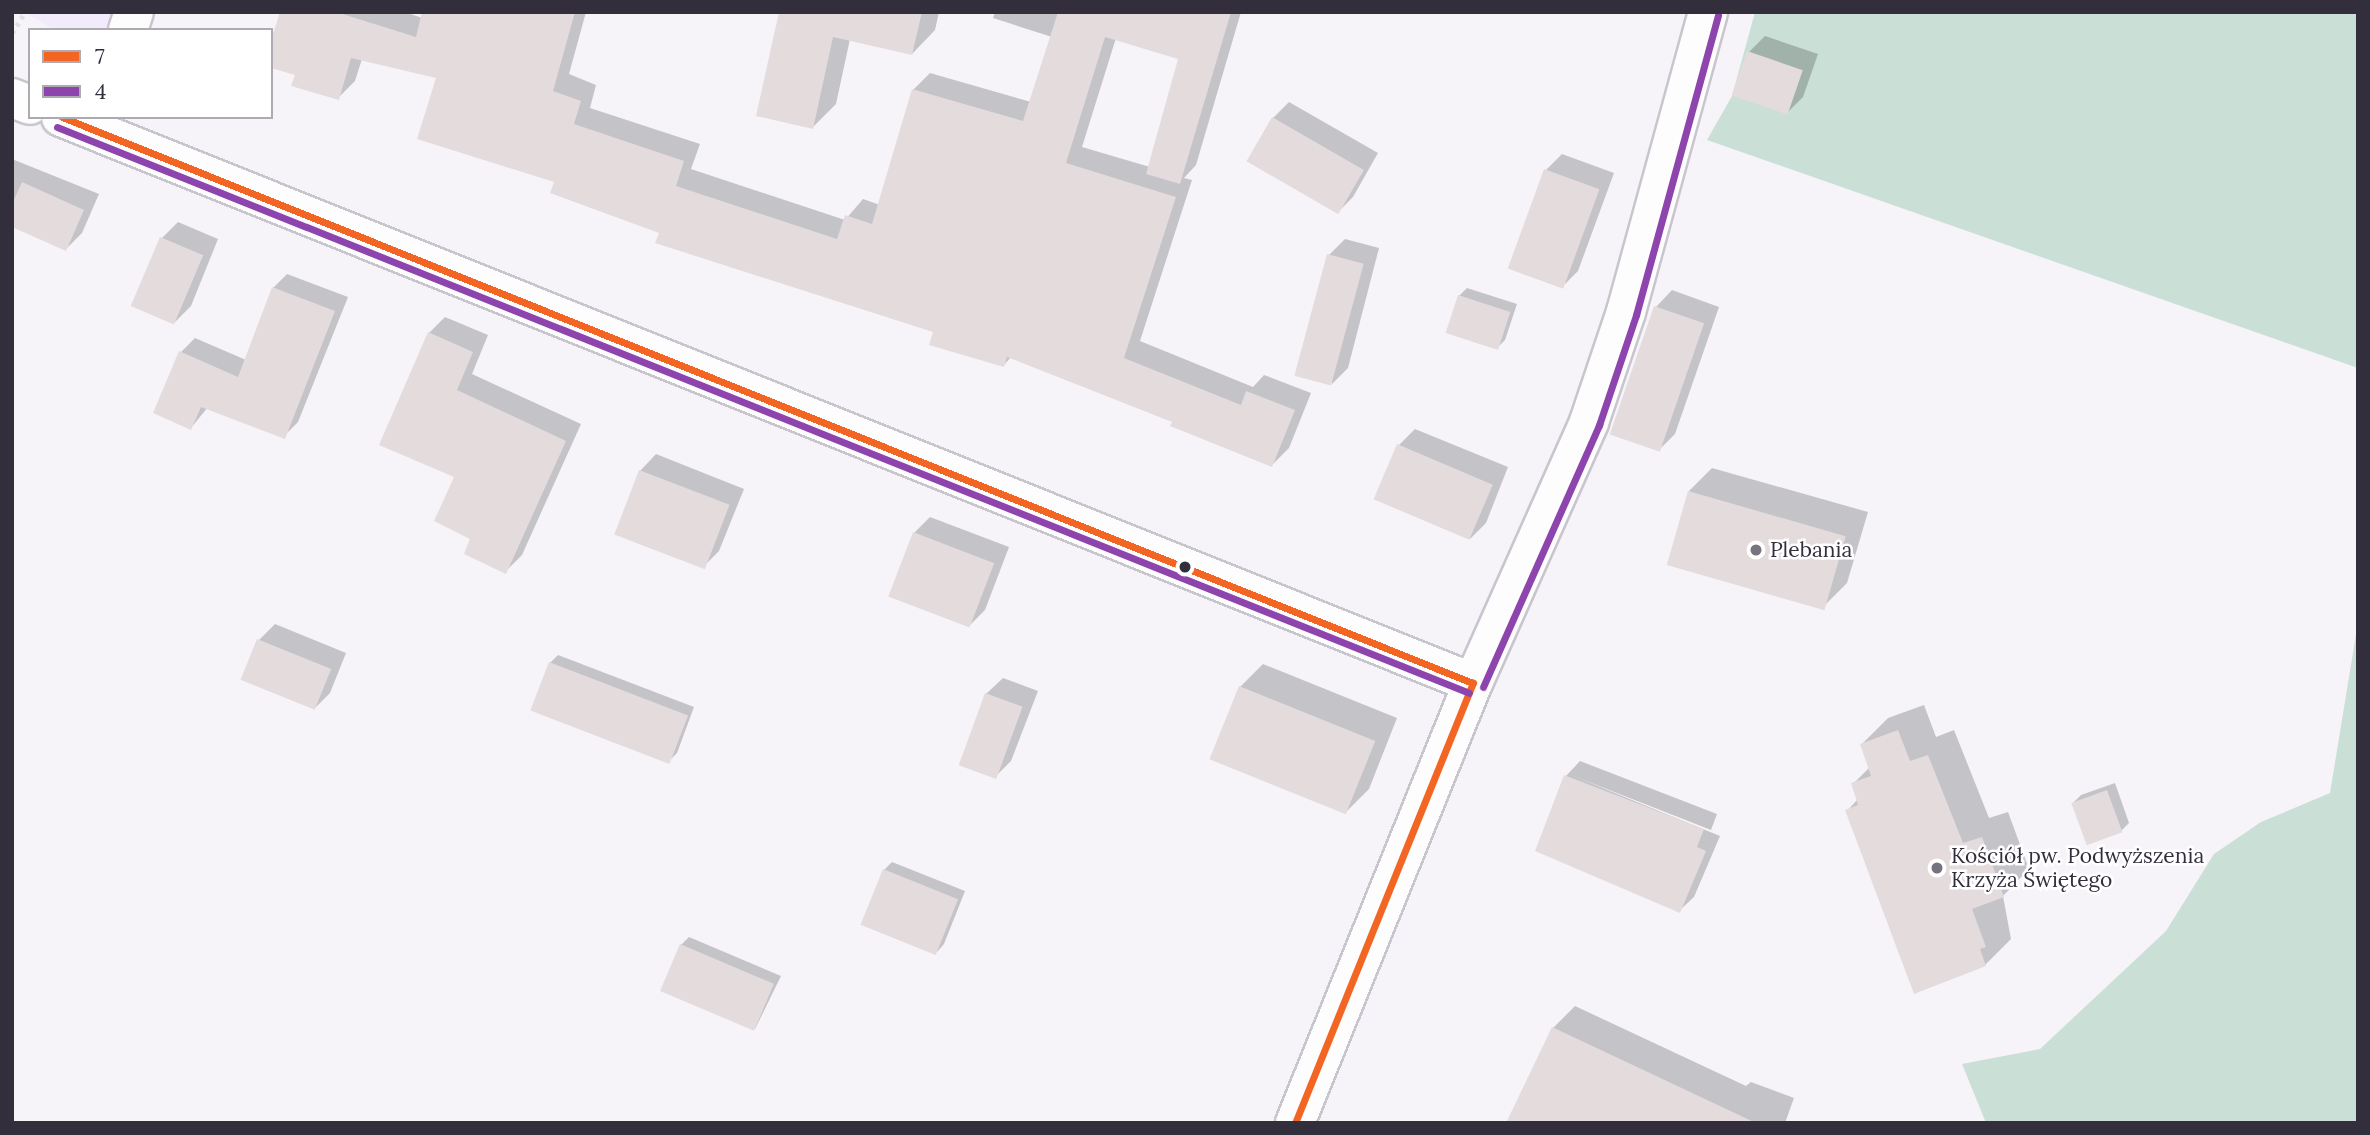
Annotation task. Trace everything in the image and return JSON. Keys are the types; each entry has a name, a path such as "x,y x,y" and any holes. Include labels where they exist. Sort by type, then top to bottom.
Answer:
{"street":[{"path":"1295,1123 1473,683 1589,422 1626,312 1708,12"},
{"path":"83,121 1473,683"}],"path":[{"path":"12,33 25,12"}],"shaded area":[{"path":"25,12 111,12 106,28 51,28"}],"green space":[{"path":"1755,12 2358,12 2358,368 1707,140 1732,96"},
{"path":"2358,622 2358,1123 1986,1123 1962,1064 2040,1049 2166,931 2214,854 2261,822 2330,793"}],"building":[{"path":"280,12 336,12 416,37 422,12 575,12 553,91 581,101 574,124 684,161 676,186 837,239 845,215 872,224 912,89 1023,121 1058,12 1231,12 1180,184 1146,174 1178,59 1105,37 1066,163 1176,197 1124,358 1241,405 1246,391 1295,410 1272,467 1170,426 1172,422 1007,357 1004,367 929,345 933,332 655,243 659,233 550,193 554,182 417,139 436,78 351,58 339,100 291,86 295,75 273,69 273,34"},
{"path":"779,12 922,12 912,55 833,37 813,129 756,116"},
{"path":"1747,51 1803,70 1787,115 1732,95"},
{"path":"1272,117 1364,170 1338,214 1246,161"},
{"path":"1544,169 1599,189 1563,289 1508,269"},
{"path":"22,182 84,210 66,251 12,227 12,204"},
{"path":"160,237 203,255 174,324 131,306"},
{"path":"1327,254 1364,264 1331,386 1294,376"},
{"path":"272,287 335,311 285,439 201,407 191,430 153,413 179,351 238,377"},
{"path":"1458,295 1510,312 1498,350 1446,333"},
{"path":"1654,306 1704,323 1660,452 1610,435"},
{"path":"428,332 473,352 457,390 566,441 506,574 464,554 470,539 434,521 454,477 379,445"},
{"path":"1397,444 1493,485 1469,540 1374,499"},
{"path":"639,470 730,505 705,569 614,534"},
{"name":"Plebania","path":"1688,491 1846,536 1824,610 1667,565"},
{"path":"913,532 994,563 969,628 888,596"},
{"path":"257,639 331,669 315,710 241,680"},
{"path":"549,662 688,715 669,764 530,711"},
{"path":"1239,686 1375,741 1346,814 1209,759"},
{"path":"985,693 1023,707 996,779 959,765"},
{"name":"Kościół pw. Podwyższenia Krzyża Świętego","path":"1898,730 1910,761 1928,755 1963,843 1982,837 2004,897 1972,909 1986,947 1980,949 1986,966 1914,994 1845,810 1858,805 1851,783 1871,776 1860,744"},
{"path":"1564,775 1704,829 1697,847 1706,851 1680,913 1535,851"},
{"path":"2107,790 2122,832 2087,845 2071,803"},
{"path":"883,869 958,899 936,955 861,925"},
{"path":"680,944 774,984 754,1031 660,991"},
{"path":"1552,1027 1756,1123 1506,1123"}],"transit line":[{"name":"4","path":"1483,687 1599,425 1636,315 1718,15"},
{"name":"7","path":"67,119 1473,683"},
{"name":"4","path":"57,127 1469,693"},
{"name":"7","path":"1295,1123 1473,683"}],"place":[{"name":"Plebania","path":"1756,550"},
{"name":"Kościół pw. Podwyższenia Krzyża Świętego","path":"1937,868"}]}
